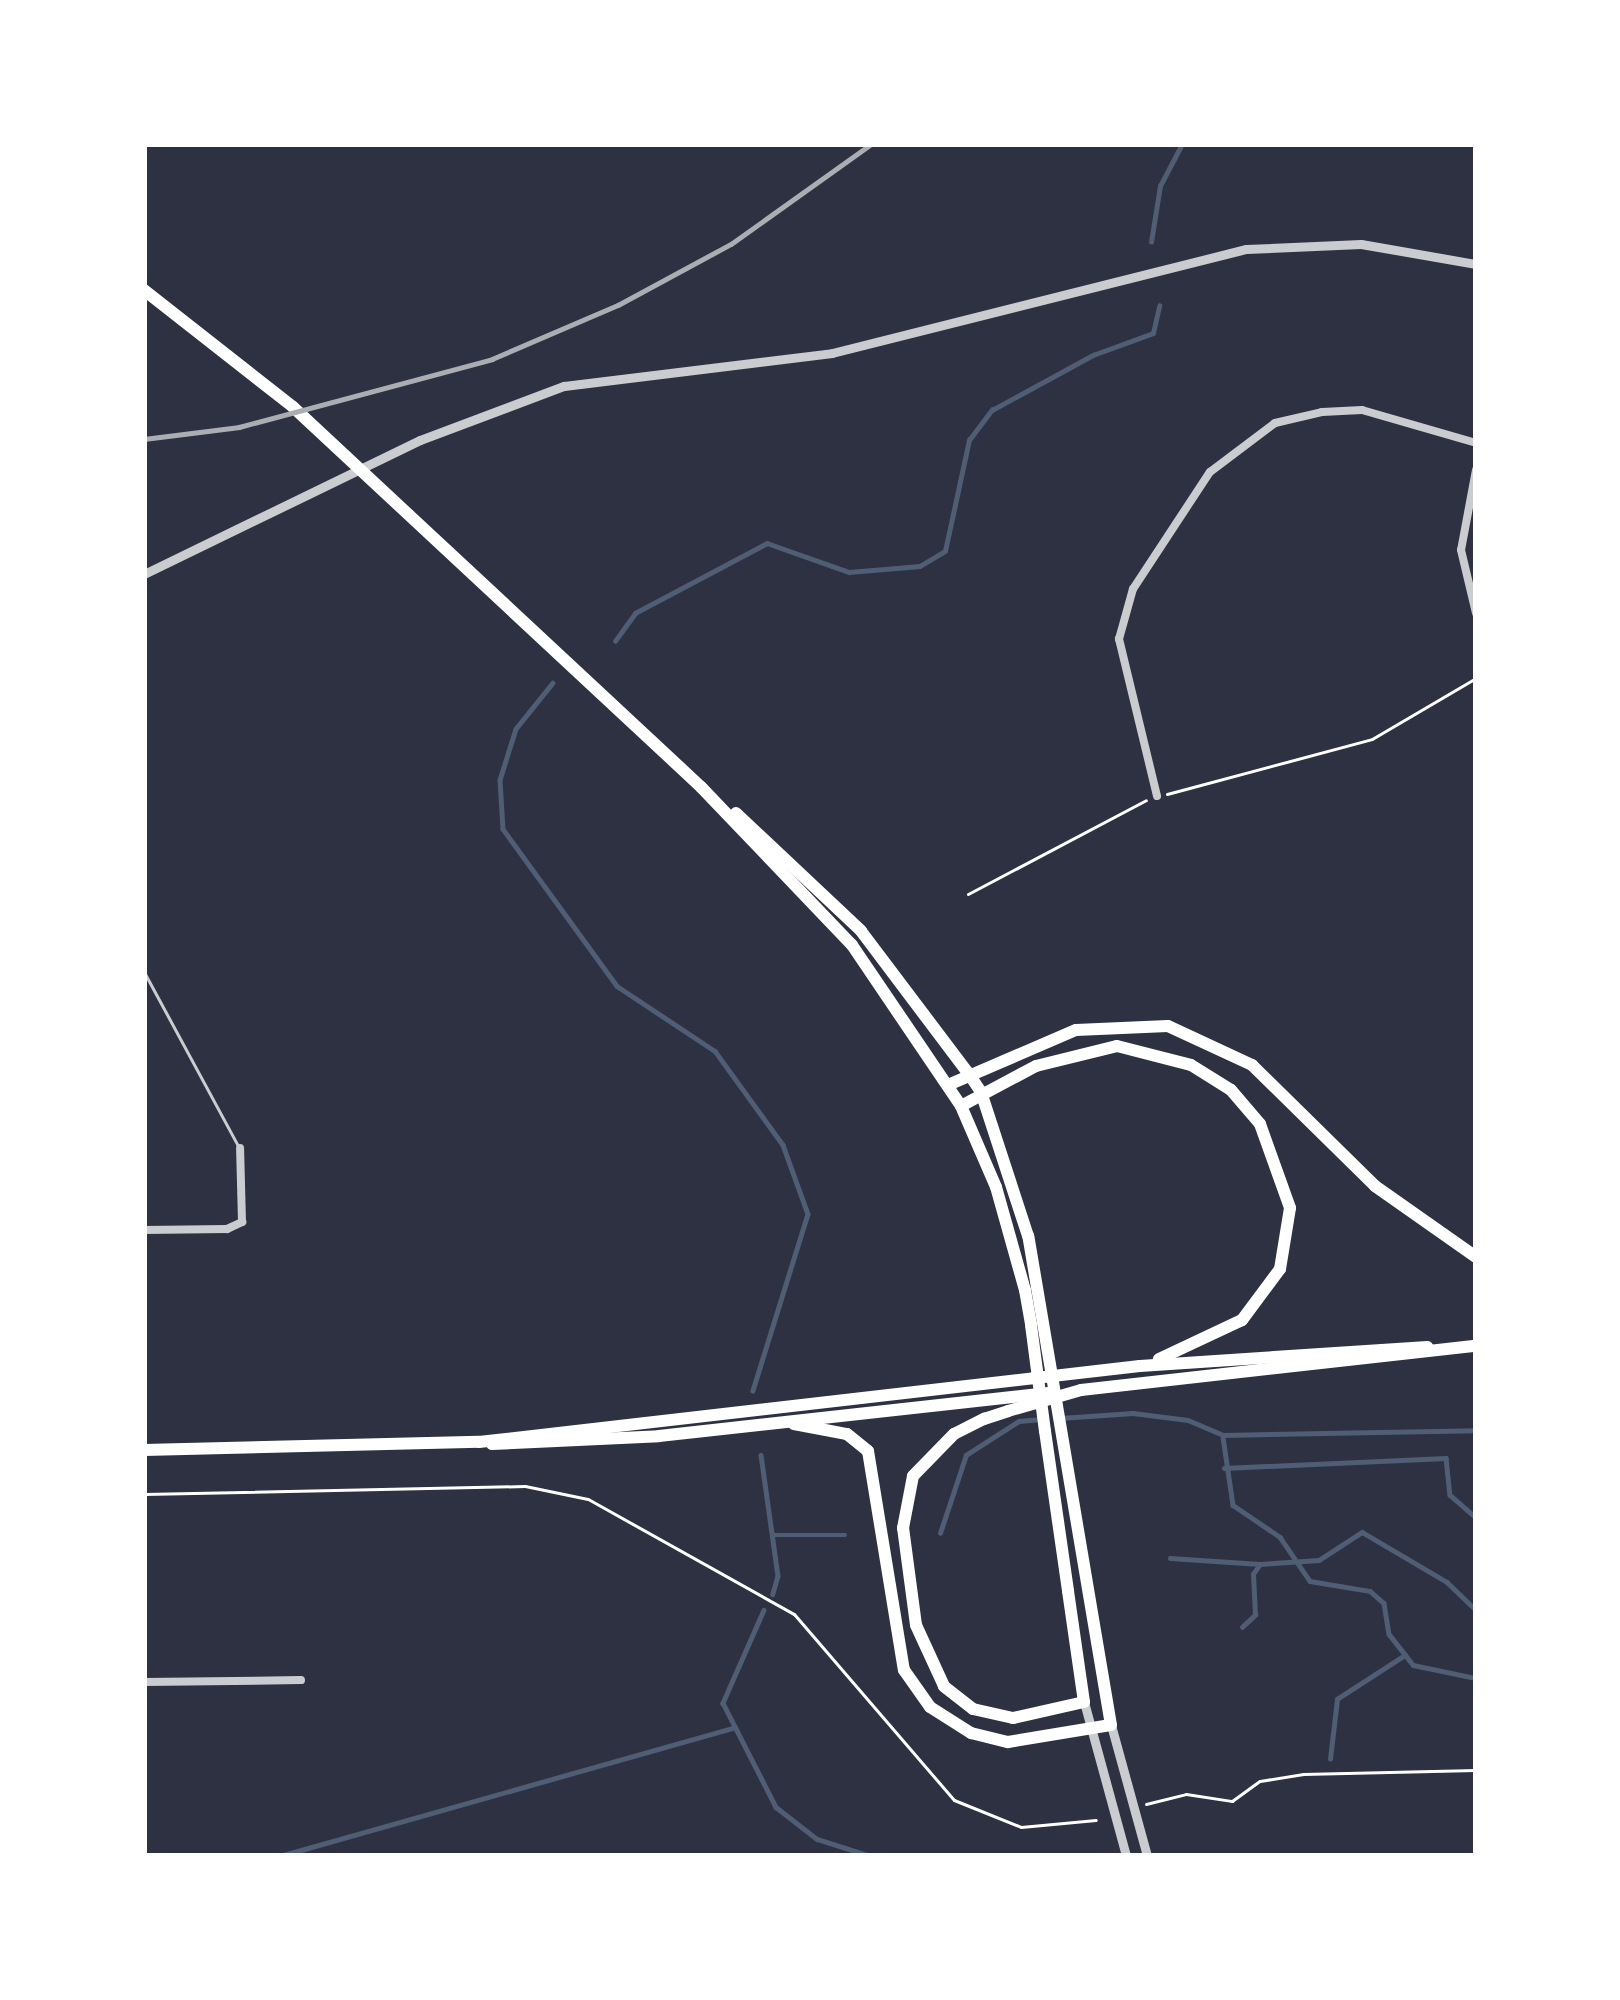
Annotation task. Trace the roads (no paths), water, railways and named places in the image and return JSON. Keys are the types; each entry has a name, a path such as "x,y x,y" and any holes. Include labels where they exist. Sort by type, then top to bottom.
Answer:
{"main road":[{"path":"144,290 293,407 701,787 832,899 900,976 981,1092 1012,1178 1047,1326 1111,1725 1008,1742 971,1733 930,1707 904,1670 868,1451 847,1434 794,1424"},
{"path":"701,787 852,945 961,1106 996,1187 1031,1325 1084,1702"},
{"path":"948,1085 1076,1030 1168,1026 1203,1038 1252,1065 1375,1186 1476,1257"},
{"path":"961,1106 981,1092 1066,1055 1118,1046 1191,1065 1231,1090 1260,1124 1290,1208 1280,1269 1258,1304 1225,1331 1140,1366"},
{"path":"479,1442 515,1448 794,1424 1476,1346"},
{"path":"144,1450 479,1442 1140,1366 1339,1347 1460,1347"},
{"path":"1081,1390 984,1419 928,1453 909,1487 903,1528 916,1625 944,1686 974,1709 1013,1718 1084,1702 1106,1702"}],"street":[{"path":"144,574 420,440 564,386 872,345 1193,258 1340,244 1476,264"},
{"path":"1157,796 1119,639 1133,589 1210,472 1275,423 1322,412 1362,410 1476,443"},
{"path":"1476,470 1461,550 1476,613"},
{"path":"144,1231 227,1229 242,1222 240,1148"},
{"path":"144,1682 301,1679"},
{"path":"1084,1702 1088,1732 1126,1856"},
{"path":"1111,1725 1148,1856"}],"lane":[{"path":"144,972 240,1148"}],"waterway":[{"path":"1151,242 1160,186 1182,144"},
{"path":"615,641 635,613 767,543 849,572 920,566 945,551 969,440 992,410 1093,355 1153,333 1159,306"},
{"path":"553,683 516,729 500,780 503,829 617,986 715,1051 783,1145 808,1214 753,1391"},
{"path":"1060,1418 1133,1413 1188,1420 1223,1435 1476,1430"},
{"path":"940,1533 966,1455 1019,1421 1042,1419"},
{"path":"1223,1437 1233,1505 1280,1537 1310,1581 1370,1591 1384,1603 1389,1634 1413,1665 1476,1678"},
{"path":"761,1455 778,1576 773,1594"},
{"path":"1224,1468 1446,1458 1450,1495 1476,1518"},
{"path":"1242,1627 1255,1615 1253,1574 1260,1564 1319,1560 1362,1532 1447,1582 1476,1610"},
{"path":"773,1535 845,1535"},
{"path":"1170,1558 1260,1564"},
{"path":"764,1610 723,1703 776,1807 817,1839 871,1856"},
{"path":"1330,1759 1337,1699 1405,1655"},
{"path":"280,1856 735,1727"}],"railway":[{"path":"144,439 239,427 492,359 618,305 731,244 871,144"}]}
